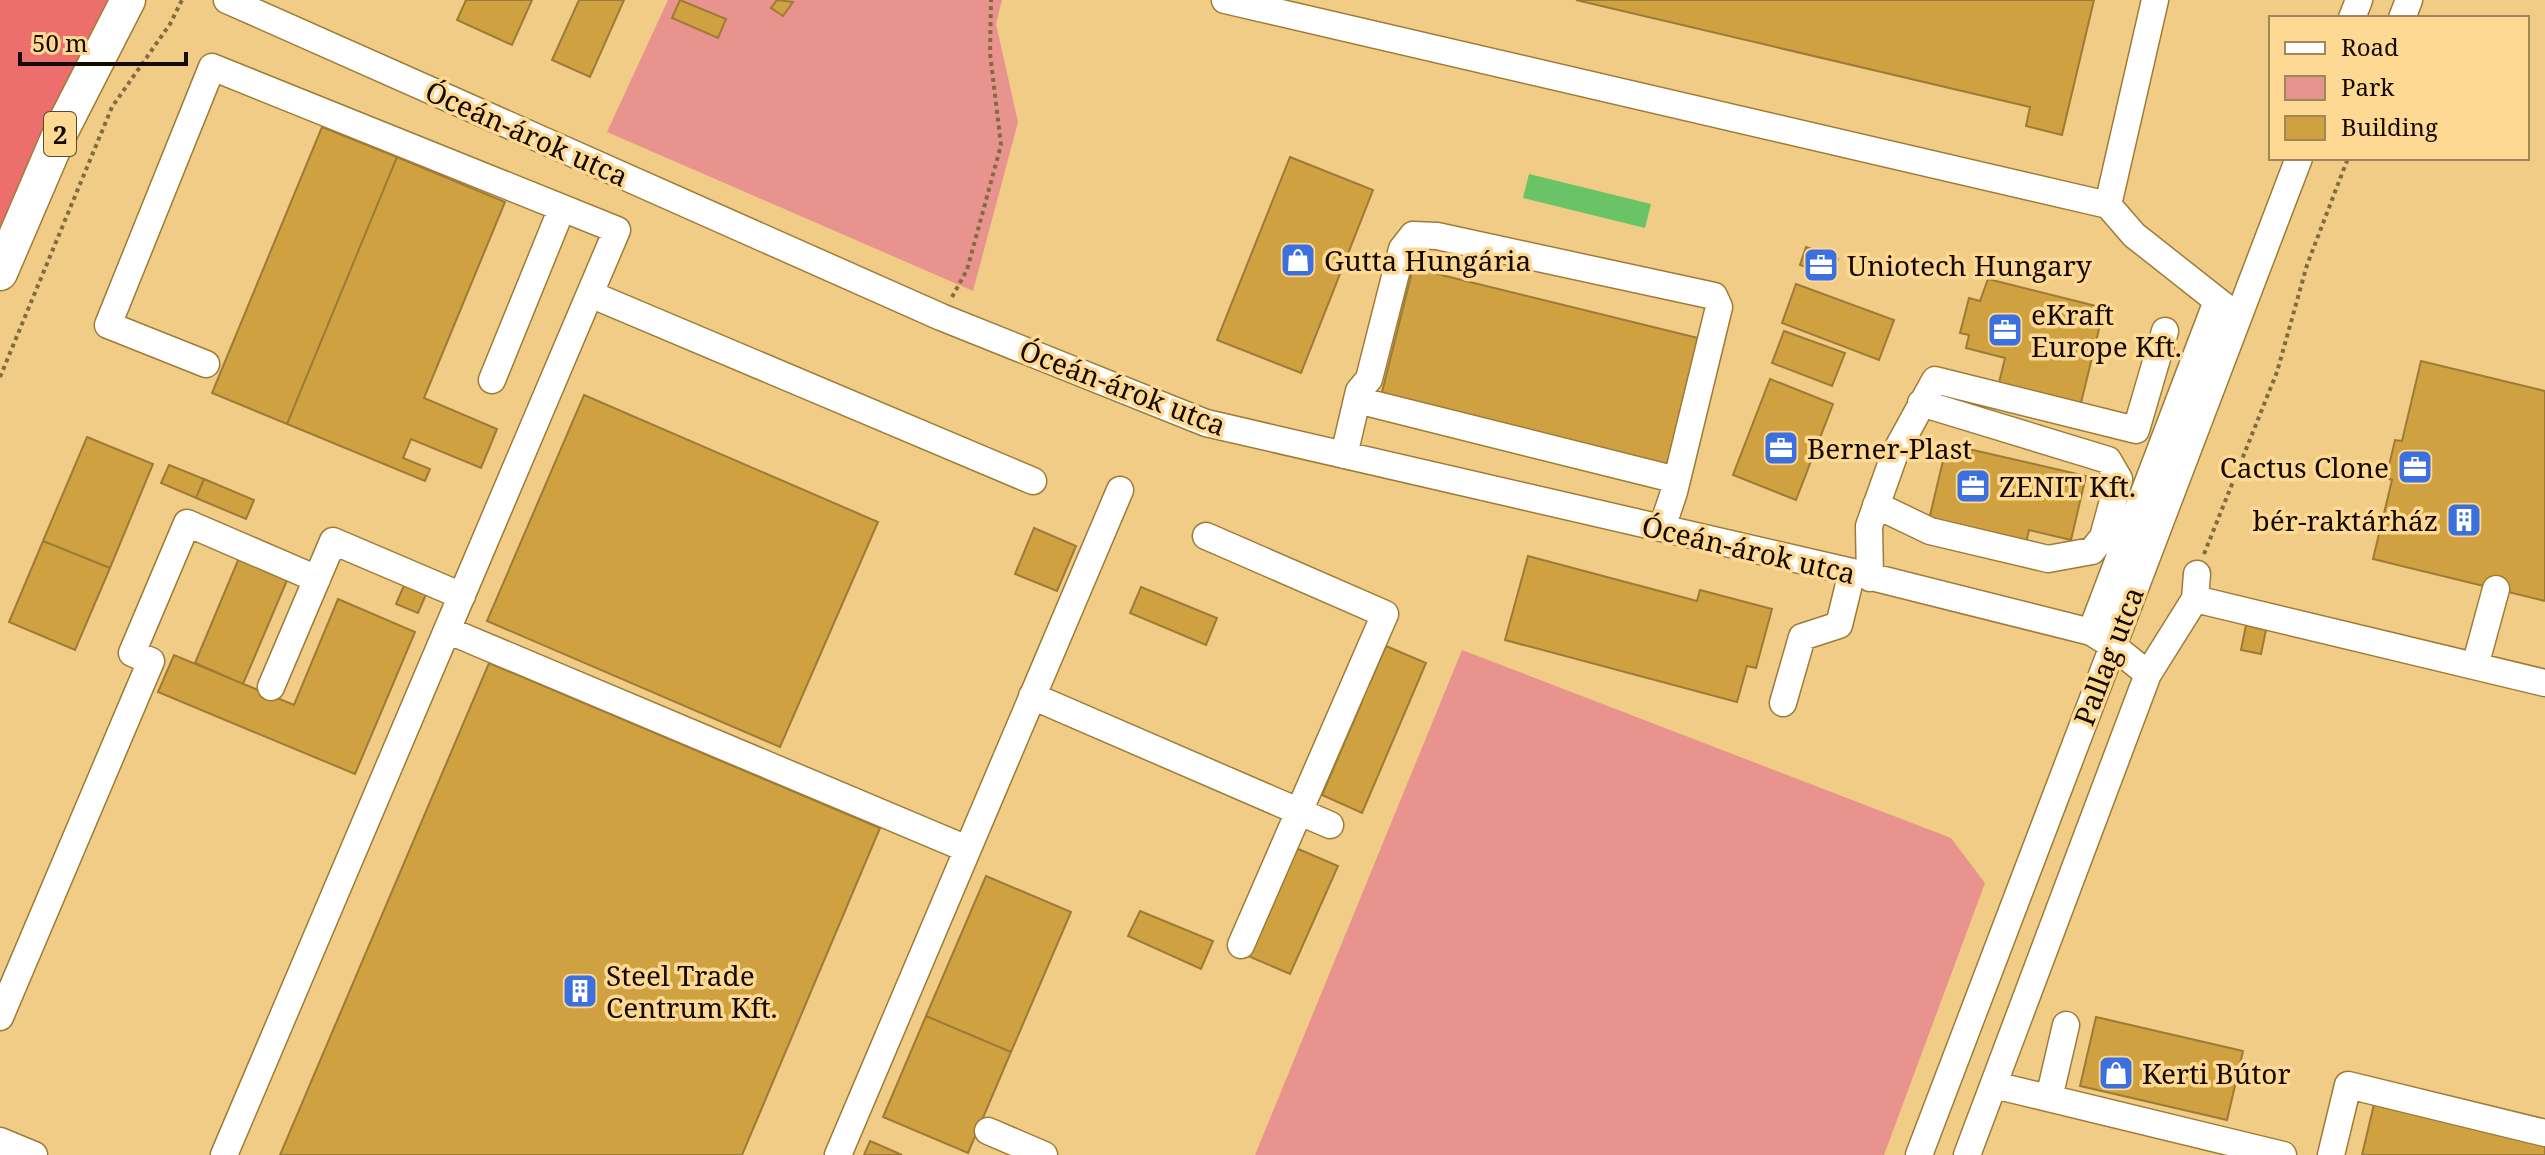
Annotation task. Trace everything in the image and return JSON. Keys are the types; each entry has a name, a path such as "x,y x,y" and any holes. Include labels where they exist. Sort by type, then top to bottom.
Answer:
{"main road":[{"name":"2","path":"0,273 61,131 128,0"}],"street":[{"name":"Óceán-árok utca","path":"227,0 941,317 1206,423 1861,575 2102,639"},
{"path":"1225,0 2108,205 2134,235 2228,309"},
{"path":"2108,205 2155,0"},
{"path":"206,364 108,325 212,67 617,230 224,1155"},
{"name":"Pallag utca","path":"1919,1155 2102,639 2228,309 2298,160"},
{"path":"492,380 562,208"},
{"path":"1344,455 1359,391 1369,379 1402,249 1413,235 1437,236 1714,296 1719,307 1677,480 1662,528"},
{"path":"590,294 1033,481"},
{"path":"1783,703 1802,637 1839,625 1861,575 1869,526 1895,453 1935,380 2136,430 2165,331"},
{"path":"1357,400 1677,480"},
{"path":"1876,505 1930,531 2048,559 2092,551 2103,537 2119,479 2108,460 1921,403"},
{"path":"838,1155 1120,490"},
{"path":"0,1017 151,661 132,653 187,523 317,579"},
{"path":"1206,536 1385,614 1241,945"},
{"path":"271,687 333,541 462,596"},
{"path":"2196,587 2545,683"},
{"name":"Pallag utca","path":"1967,1155 2148,674 2196,587"},
{"path":"2475,666 2496,589"},
{"path":"447,630 967,849"},
{"path":"2102,639 2148,674"},
{"path":"1032,696 1330,825"},
{"path":"2049,1098 2066,1025"},
{"path":"1994,1085 2283,1155"},
{"path":"2331,1155 2348,1085 2545,1133"},
{"path":"988,1131 1044,1155"},
{"path":"0,1141 34,1155"}],"path":[{"path":"0,377 112,107 170,24 182,0"},
{"path":"941,317 967,270 1001,145 990,53 991,0"},
{"path":"2196,587 2235,471 2277,372 2307,265 2347,160"}],"green space":[{"path":"668,0 1002,0 996,24 1018,122 973,291 607,132"},
{"path":"1462,650 1951,838 1985,883 1884,1155 1255,1155"}],"shaded area":[{"path":"0,0 126,0 0,275"},
{"path":"1529,174 1651,204 1645,228 1523,198"}],"building":[{"path":"466,0 532,0 512,45 457,20"},
{"path":"579,0 624,0 590,77 552,60"},
{"path":"680,0 726,19 718,38 672,18"},
{"path":"777,0 793,2 783,16 771,8"},
{"path":"1576,0 2094,0 2062,135 2026,126 2030,107"},
{"path":"322,127 397,157 287,424 212,393"},
{"path":"397,157 505,202 424,398 497,429 481,468 411,439 403,458 430,469 425,481 287,424"},
{"path":"1290,157 1373,190 1301,373 1217,340"},
{"path":"1806,247 1838,259 1832,277 1800,265"},
{"path":"1413,268 1698,338 1667,466 1381,396"},
{"path":"1988,279 2096,306 2092,323 2100,325 2079,411 1997,391 2005,358 1966,348 1969,335 1960,333 1969,298 1980,301"},
{"path":"1796,284 1894,320 1879,360 1782,323"},
{"path":"1784,331 1845,353 1832,386 1772,363"},
{"name":"bér-raktárház","path":"2421,361 2545,391 2545,601 2373,559 2392,480 2386,478 2395,440 2402,441"},
{"path":"1770,379 1833,404 1796,500 1733,475"},
{"path":"584,395 878,522 780,747 487,621"},
{"path":"87,437 153,464 110,568 43,541"},
{"path":"1947,444 2086,476 2071,540 2029,530 2025,547 1928,524"},
{"path":"169,465 204,479 196,498 161,483"},
{"path":"204,479 254,500 246,519 196,498"},
{"path":"1034,528 1076,546 1057,591 1015,574"},
{"path":"43,541 110,568 75,650 9,622"},
{"path":"1528,556 1697,601 1700,590 1772,609 1756,668 1747,666 1737,702 1505,640"},
{"path":"239,558 288,578 243,684 195,663"},
{"path":"405,583 427,592 418,613 396,604"},
{"path":"1141,587 1217,618 1206,645 1130,613"},
{"path":"338,599 415,632 355,774 158,692 174,655 294,705"},
{"path":"2246,625 2266,630 2261,654 2241,650"},
{"path":"1386,646 1426,663 1362,813 1322,795 1362,702 1355,699 1363,680 1370,683"},
{"name":"Steel Trade Centrum Kft.","path":"489,663 880,828 742,1155 280,1155"},
{"path":"1289,845 1338,866 1290,974 1241,953"},
{"path":"986,876 1071,912 1011,1052 926,1016"},
{"path":"1140,911 1213,941 1201,969 1128,936"},
{"path":"926,1016 1011,1052 968,1153 883,1117"},
{"path":"2096,1017 2243,1051 2227,1120 2080,1086"},
{"path":"2375,1100 2545,1141 2545,1155 2362,1155"},
{"path":"870,1141 902,1155 864,1155"}],"place":[{"name":"Gutta Hungária","path":"1298,260"},
{"name":"Uniotech Hungary","path":"1821,265"},
{"name":"eKraft Europe Kft.","path":"2005,330"},
{"name":"Berner-Plast","path":"1781,448"},
{"name":"Cactus Clone","path":"2415,467"},
{"name":"ZENIT Kft.","path":"1973,486"},
{"name":"bér-raktárház","path":"2464,520"},
{"name":"Steel Trade Centrum Kft.","path":"580,991"},
{"name":"Kerti Bútor","path":"2116,1073"}]}
